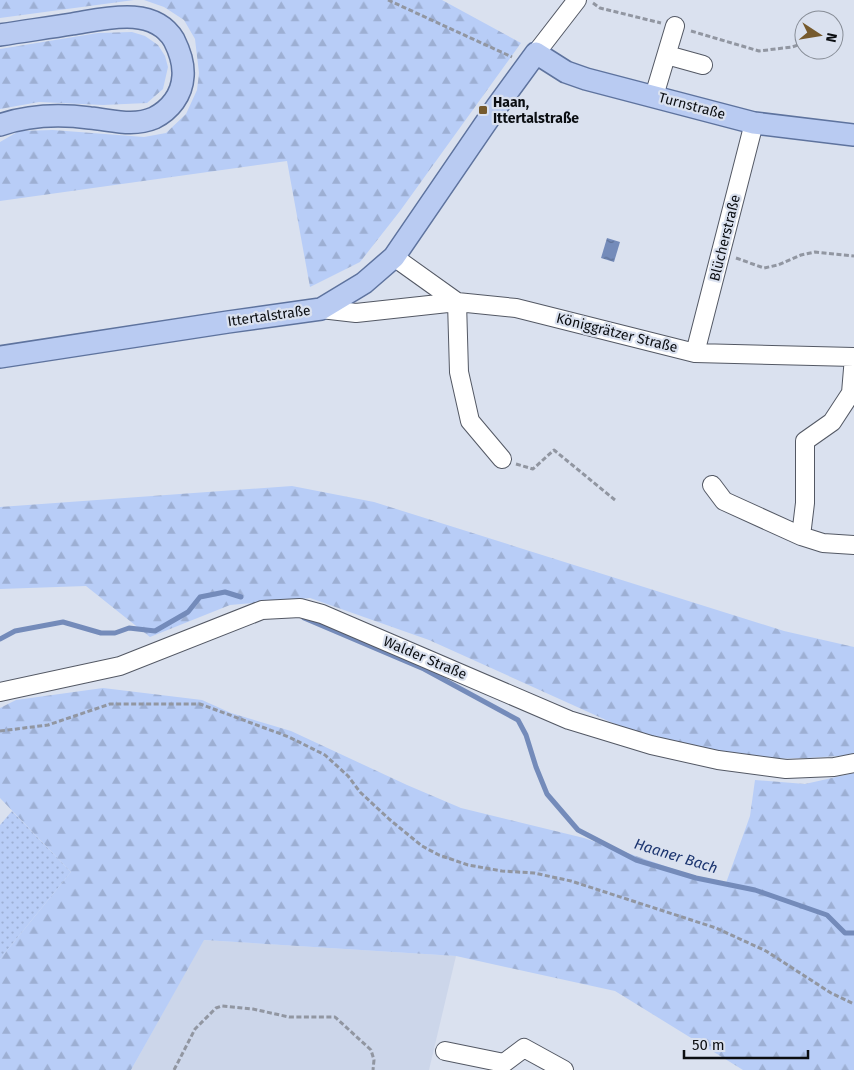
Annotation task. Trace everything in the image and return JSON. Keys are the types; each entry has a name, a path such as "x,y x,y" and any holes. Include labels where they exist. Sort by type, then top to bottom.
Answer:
{"main road":[{"path":"0,35 114,18 141,18 155,23 171,35 179,50 183,66 183,80 179,94 165,112 153,118 123,123 66,116 42,116 23,118 0,125"},
{"name":"Turnstraße","path":"532,59 586,79 754,124 854,135"},
{"name":"Ittertalstraße","path":"0,357 321,309 364,283 394,257 498,105 532,59"}],"street":[{"path":"532,59 577,0"},
{"path":"654,96 675,26"},
{"path":"667,55 703,65"},
{"name":"Blücherstraße","path":"695,353 754,124"},
{"name":"Königgrätzer Straße","path":"394,257 457,302 516,308 695,353 854,357"},
{"path":"321,309 356,313 457,302 458,372 470,421 502,460"},
{"path":"801,536 805,504 806,441 832,422 851,393 854,357"},
{"path":"712,485 724,501 801,536 822,543 854,545"},
{"name":"Walder Straße","path":"0,692 120,666 262,610 300,608 322,614 569,720 651,745 718,760 786,769 834,767 854,763"},
{"path":"445,1051 504,1063 524,1048 564,1070"}],"path":[{"path":"388,0 532,59"},
{"path":"588,0 600,8 675,26 759,50 794,46"},
{"path":"720,254 764,268 778,265 800,255 815,252 854,256"},
{"path":"502,460 533,469 554,450 615,500"},
{"path":"0,731 48,725 110,704 200,704 289,737 325,755 389,819 422,846 439,855 468,864 502,871 534,873 571,881 716,928 766,951 831,992 854,1004"},
{"path":"174,1070 195,1029 216,1008 222,1006 253,1009 289,1018 335,1017 371,1050 374,1060 372,1070"}],"shaded area":[{"path":"203,940 456,956 429,1070 131,1070"}],"green space":[{"path":"0,0 134,0 0,18"},
{"path":"144,0 442,0 521,43 400,211 360,262 310,287 287,161 0,201 0,142 19,131 53,130 144,137 166,133 186,114 197,90 199,73 195,39 184,20 164,7"},
{"path":"132,32 145,36 158,45 165,56 168,67 163,89 147,103 103,105 39,102 0,109 0,49 98,33"},
{"path":"292,486 374,502 784,631 854,647 854,755 765,759 676,744 637,734 429,640 310,598 230,605 150,637 86,586 0,589 0,507"},
{"path":"103,688 202,700 231,713 291,731 461,808 584,838 691,875 726,883 750,816 755,780 805,784 854,773 854,1070 743,1070 615,991 456,956 204,940 131,1070 0,1070 0,959 71,872 0,798 0,708 16,700"},
{"path":"12,811 71,872 0,959 0,825"}],"water":[{"path":"607,238 620,242 614,262 601,258"}],"waterway":[{"name":"Haaner Bach","path":"0,639 15,631 63,622 101,633 115,633 129,628 155,631 188,612 200,597 225,592 241,597"},
{"name":"Haaner Bach","path":"304,618 424,669 518,720 526,735 547,794 578,830 636,860 696,878 755,890 827,915 845,933 854,933"}],"place":[{"name":"Haan, Ittertalstraße","path":"483,110"}]}
